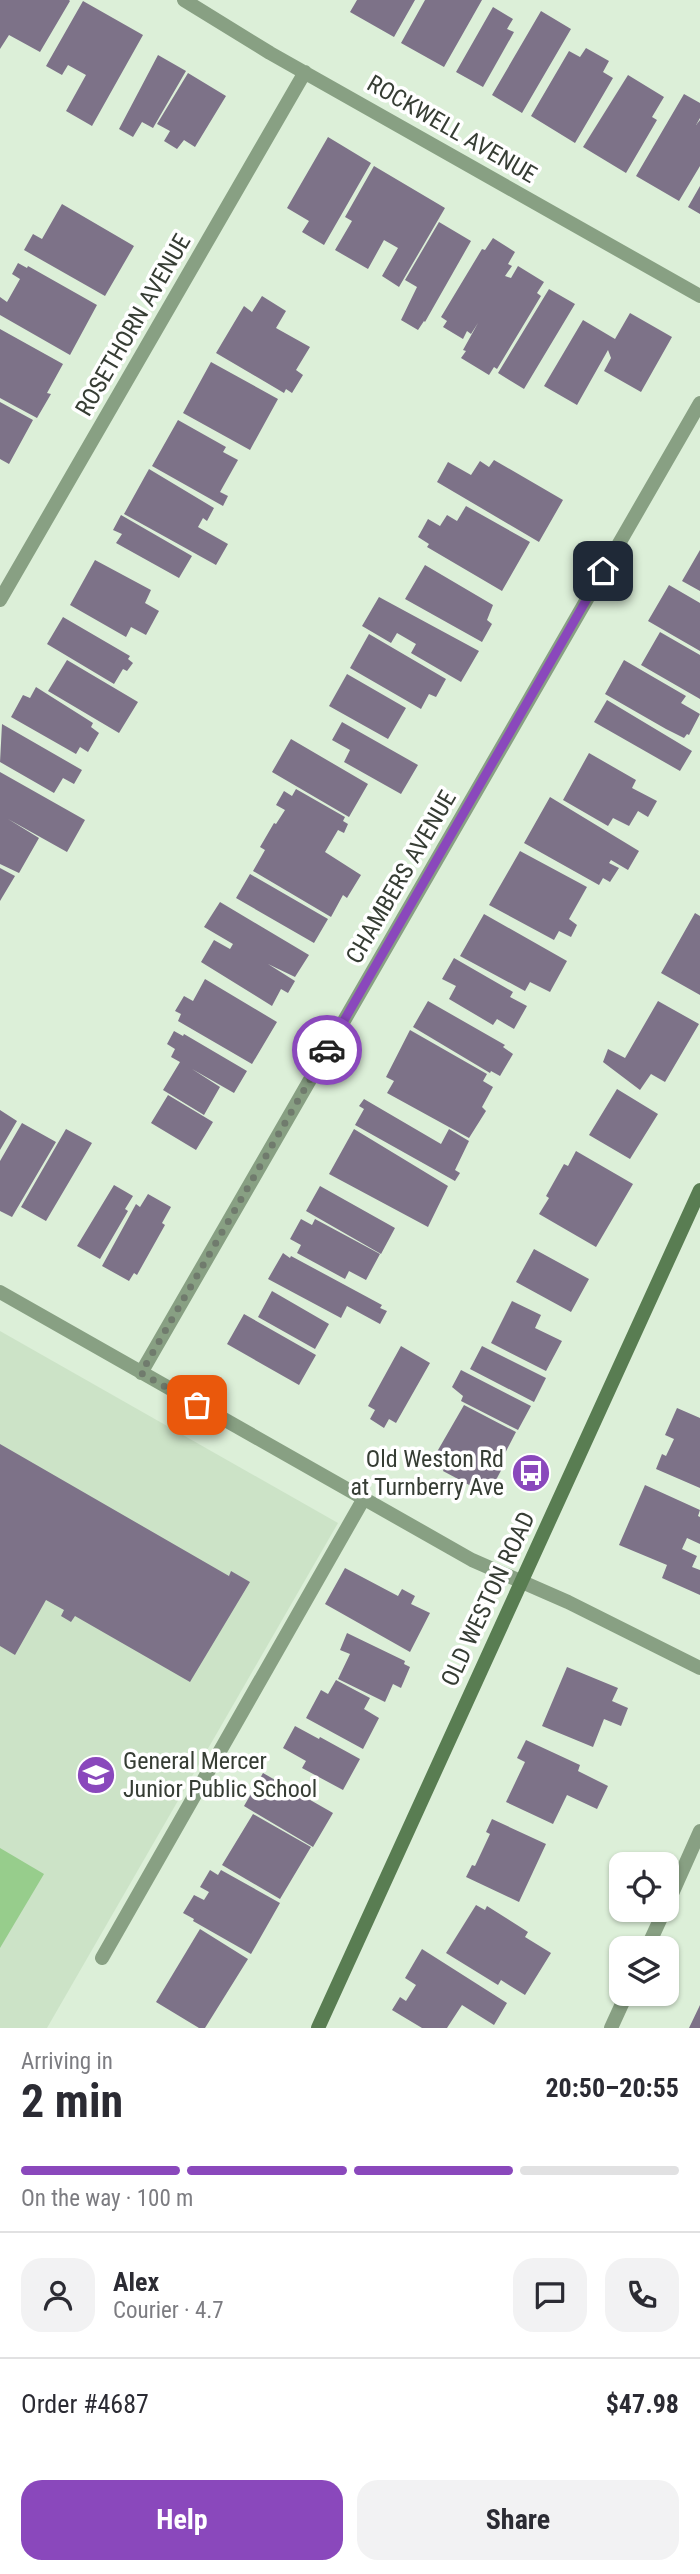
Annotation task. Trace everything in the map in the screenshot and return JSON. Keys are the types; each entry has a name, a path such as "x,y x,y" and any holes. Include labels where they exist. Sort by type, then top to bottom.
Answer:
{"main road":[{"name":"OLD WESTON ROAD","path":"318,2028 700,1190"}],"street":[{"name":"ROCKWELL AVENUE","path":"184,0 305,72 700,296"},
{"name":"ROSETHORN AVENUE","path":"0,600 305,72"},
{"name":"CHAMBERS AVENUE","path":"141,1373 700,403"},
{"path":"0,1292 472,1560 700,1668"},
{"path":"102,1958 363,1500"},
{"path":"679,1878 700,1831"},
{"path":"611,2028 621,2006"}],"shaded area":[{"name":"General Mercer Junior Public School","path":"0,1331 338,1523 47,2028 0,2028"}],"green space":[{"path":"0,1848 44,1874 0,1948"}],"building":[{"path":"0,0 70,1 40,52 9,35 0,49"},
{"path":"357,0 415,0 394,37 350,12"},
{"path":"425,0 482,0 444,67 401,43"},
{"path":"83,1 143,35 92,126 66,111 86,75 68,65 62,75 46,66"},
{"path":"493,7 513,19 507,29 514,32 483,87 456,72"},
{"path":"541,11 571,29 522,113 492,95"},
{"path":"586,48 609,61 603,72 613,78 575,143 531,116 569,51 580,57"},
{"path":"158,55 186,71 153,128 142,122 133,137 119,129"},
{"path":"188,73 226,96 195,147 184,140 177,149 164,141 170,131 157,124"},
{"path":"628,75 664,97 652,117 657,120 626,173 583,147"},
{"path":"684,94 700,103 700,118 696,125 700,120 700,166 679,201 636,176"},
{"path":"328,137 371,163 324,245 302,232 309,221 287,208"},
{"path":"374,166 445,208 399,287 382,276 398,248 384,240 368,269 335,250 352,221 345,217"},
{"path":"700,186 700,214 688,207"},
{"path":"62,204 134,246 105,296 24,250 33,234 42,239"},
{"path":"439,222 471,241 418,330 401,320 417,287 405,280"},
{"path":"493,238 515,252 508,264 512,266 505,276 511,278 518,266 544,282 537,293 541,296 497,369 494,367 489,375 461,358 478,323 471,334 467,331 463,339 443,327 447,321 441,317 482,249 485,250"},
{"path":"18,263 97,305 70,355 0,315 0,297 7,302 20,279 12,274"},
{"path":"549,289 575,304 524,389 498,373"},
{"path":"262,296 286,311 276,328 310,347 296,370 303,375 292,393 286,389 284,393 216,353 244,306 252,312"},
{"path":"630,313 672,337 641,392 604,371 611,358 608,350 577,405 544,386 583,320 615,339"},
{"path":"0,329 63,364 47,393 51,394 37,418 0,398"},
{"path":"211,362 278,399 250,450 183,413"},
{"path":"0,402 33,420 9,464 0,459"},
{"path":"178,420 226,447 223,452 238,460 220,492 228,496 223,506 152,466"},
{"path":"494,460 563,500 539,542 437,482 448,462 471,475 480,461 489,467"},
{"path":"149,469 214,508 207,521 203,518 198,527 228,544 216,565 124,514"},
{"path":"466,506 530,542 502,591 427,547 429,544 418,537 428,519 440,526 447,515 457,521"},
{"path":"121,515 192,556 179,578 116,543 122,534 113,530"},
{"path":"700,550 700,591 682,581"},
{"path":"95,560 151,590 145,603 159,611 146,635 131,627 126,637 70,605"},
{"path":"425,565 493,605 487,620 492,624 482,642 405,599"},
{"path":"669,585 700,603 700,651 648,621"},
{"path":"379,597 479,651 461,682 411,653 416,644 397,633 391,643 362,626"},
{"path":"63,617 130,656 128,659 133,663 127,671 123,669 114,684 47,644"},
{"path":"660,632 700,655 700,699 641,665"},
{"path":"369,634 446,679 436,697 429,694 421,709 350,668"},
{"path":"67,660 138,702 119,733 48,691"},
{"path":"624,660 686,696 681,703 700,714 689,735 684,738 605,694"},
{"path":"347,674 406,708 388,739 329,706"},
{"path":"36,687 93,723 91,727 99,733 88,752 80,747 76,754 11,717 23,695 30,698"},
{"path":"607,700 692,751 680,771 594,722"},
{"path":"342,722 418,765 401,794 344,762 350,750 332,740"},
{"path":"2,724 82,770 74,784 63,778 54,793 0,762"},
{"path":"291,739 368,784 349,817 272,772"},
{"path":"589,753 636,780 632,788 657,801 648,817 638,811 629,826 613,818 608,826 563,800"},
{"path":"0,772 85,820 67,852 8,819 39,838 19,873 0,864"},
{"path":"296,789 345,817 343,821 348,824 344,833 338,830 325,852 361,875 347,898 343,895 331,917 253,871 265,850 260,847 285,810 276,805 284,791 292,796"},
{"path":"550,797 639,851 628,870 611,860 609,863 619,868 610,882 603,878 599,885 524,843"},
{"path":"520,851 587,887 569,919 577,925 571,937 559,931 554,940 489,905"},
{"path":"0,868 15,876 0,901"},
{"path":"250,874 328,919 314,943 236,898"},
{"path":"220,902 309,955 295,977 268,964 295,981 288,993 281,989 272,1006 201,962 214,940 230,949 233,944 204,927"},
{"path":"695,913 700,916 700,995 661,973"},
{"path":"484,914 567,961 550,992 530,982 525,991 460,956"},
{"path":"454,958 513,992 510,997 527,1006 514,1029 497,1019 493,1025 449,999 456,986 442,979"},
{"path":"205,979 277,1022 252,1064 178,1021 181,1014 175,1011 184,996 193,1001"},
{"path":"428,1001 505,1045 503,1047 513,1054 500,1076 491,1071 490,1073 413,1027"},
{"path":"658,1001 699,1024 665,1082 651,1074 640,1090 603,1062 608,1049 625,1058"},
{"path":"410,1030 487,1074 483,1081 493,1087 482,1107 486,1111 469,1138 387,1093 394,1081 386,1077"},
{"path":"174,1031 183,1036 184,1034 247,1071 234,1093 192,1069 220,1087 204,1115 163,1090 180,1062 171,1057 175,1049 167,1044"},
{"path":"617,1089 658,1114 630,1159 589,1135"},
{"path":"168,1095 213,1122 196,1150 151,1123"},
{"path":"364,1099 441,1144 449,1129 469,1141 455,1170 460,1173 455,1181 355,1125 364,1109 359,1106"},
{"path":"0,1110 17,1121 0,1150"},
{"path":"22,1123 56,1142 12,1217 0,1211 0,1161"},
{"path":"66,1129 92,1143 46,1221 21,1207"},
{"path":"354,1129 448,1186 428,1227 329,1174"},
{"path":"576,1151 633,1184 596,1247 539,1214 564,1164 568,1166"},
{"path":"114,1185 133,1196 125,1209 128,1211 100,1259 77,1246"},
{"path":"320,1186 395,1228 381,1254 306,1211"},
{"path":"148,1194 171,1207 162,1223 165,1225 137,1275 134,1273 129,1281 102,1266 136,1204 140,1207"},
{"path":"301,1219 312,1225 315,1219 380,1254 366,1280 349,1271 345,1279 297,1253 301,1245 290,1239"},
{"path":"534,1249 589,1279 571,1312 516,1282"},
{"path":"283,1253 382,1305 380,1308 387,1311 380,1324 347,1306 341,1318 268,1279"},
{"path":"272,1291 329,1324 315,1349 258,1317"},
{"path":"512,1301 541,1315 535,1328 562,1341 546,1371 491,1343"},
{"path":"244,1314 316,1355 299,1385 227,1344"},
{"path":"401,1346 430,1363 396,1423 389,1419 384,1428 370,1419 375,1410 368,1406"},
{"path":"482,1346 546,1378 534,1402 470,1369"},
{"path":"461,1370 531,1406 518,1430 461,1401 463,1396 452,1387"},
{"path":"464,1405 516,1432 501,1461 505,1463 488,1495 443,1471 446,1464 434,1457"},
{"path":"677,1408 700,1418 700,1488 656,1469 662,1454 666,1456 674,1439 665,1435"},
{"path":"0,1444 229,1576 231,1571 250,1582 190,1682 75,1616 71,1622 61,1616 64,1610 46,1600 15,1655 0,1646"},
{"path":"645,1485 700,1510 700,1544 687,1538 682,1549 697,1556 692,1567 700,1570 700,1595 662,1578 667,1565 619,1545"},
{"path":"345,1568 398,1596 402,1589 415,1596 411,1604 430,1613 410,1652 325,1604"},
{"path":"347,1633 405,1661 404,1664 410,1667 401,1688 393,1684 385,1702 338,1679 350,1654 340,1650"},
{"path":"567,1667 618,1688 612,1701 628,1708 621,1726 604,1719 593,1747 542,1726"},
{"path":"336,1680 370,1698 364,1709 379,1718 363,1749 306,1718 321,1690 328,1694"},
{"path":"295,1726 360,1759 343,1790 302,1768 306,1761 283,1748"},
{"path":"526,1740 580,1765 578,1771 608,1786 597,1809 567,1795 553,1824 506,1802 525,1762 517,1758"},
{"path":"263,1773 333,1813 313,1847 244,1806"},
{"path":"253,1814 311,1847 280,1899 222,1865"},
{"path":"492,1819 546,1844 519,1902 466,1877 472,1865 475,1866 490,1834 486,1832"},
{"path":"210,1870 218,1875 221,1870 280,1903 251,1954 183,1913 194,1895 204,1900 209,1892 200,1887"},
{"path":"476,1905 485,1910 487,1906 528,1932 525,1937 551,1953 525,1995 501,1980 498,1985 446,1953"},
{"path":"200,1929 248,1959 205,2028 199,2028 156,2002"},
{"path":"422,1949 507,2003 494,2025 462,2005 447,2028 422,2028 392,2010 400,1997 406,2001 416,1985 405,1978"},
{"path":"700,2005 700,2028 689,2028"}],"way so far":[{"path":"197,1405 141,1373 327,1050"}],"place":[{"name":"Old Weston Rd at Turnberry Ave","path":"531,1473"},
{"name":"General Mercer Junior Public School","path":"96,1775"}],"route":[{"path":"327,1050 603,571"}]}
